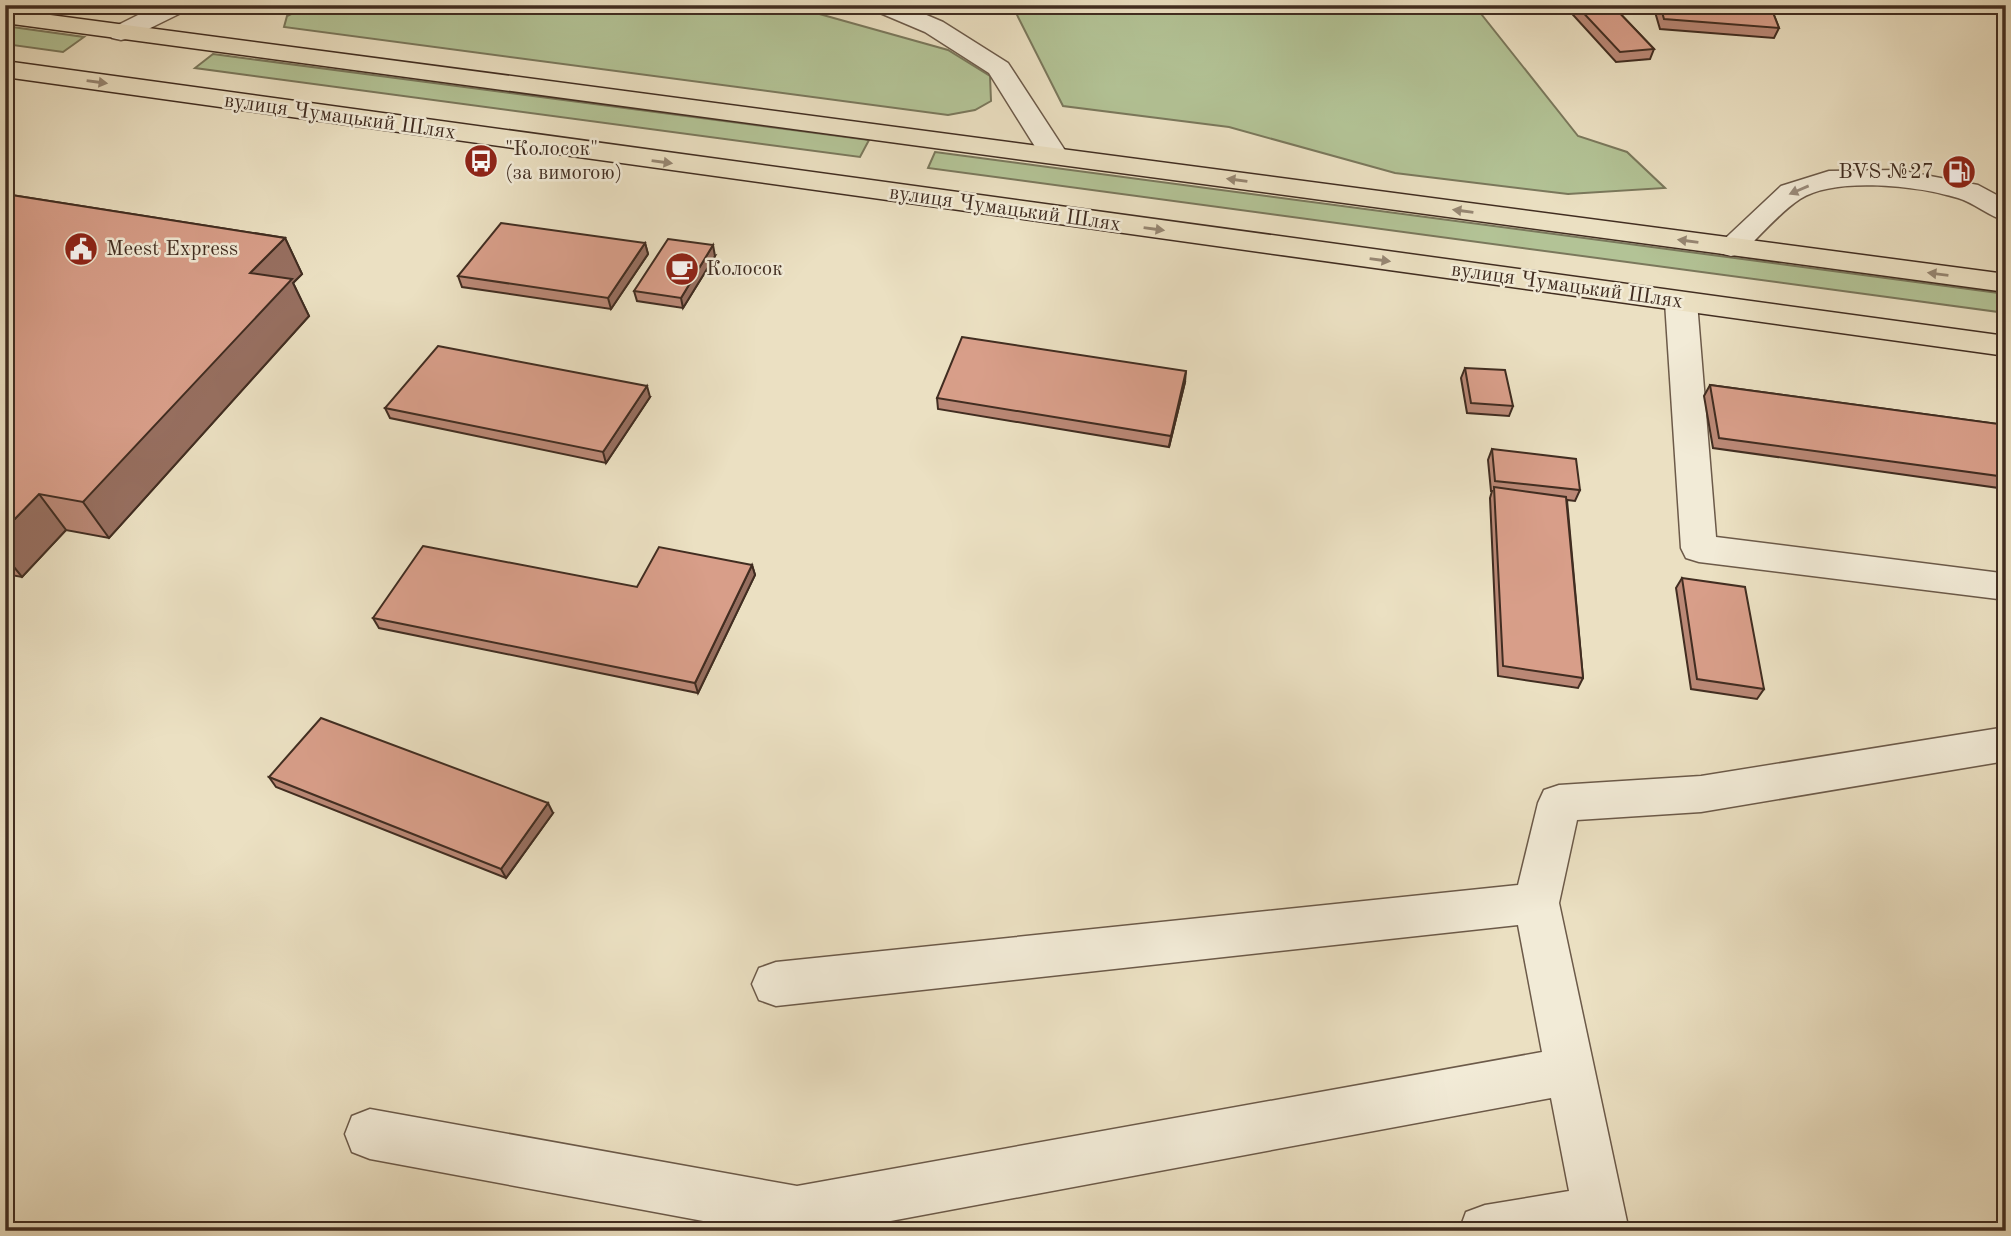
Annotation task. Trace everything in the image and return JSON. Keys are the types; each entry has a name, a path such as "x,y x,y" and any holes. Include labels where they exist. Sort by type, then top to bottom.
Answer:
{"main road":[{"name":"вулиця Чумацький Шлях","path":"5,16 121,33 891,164 1681,302 2006,346"},
{"path":"54,76 121,33"},
{"name":"вулиця Чумацький Шлях","path":"5,69 891,164 1054,155 2006,283"}],"street":[{"path":"121,33 178,5"},
{"path":"881,5 934,27 999,68 1054,155"},
{"path":"1731,247 1791,192 1829,179 1898,178 1968,191 2006,212"},
{"path":"1681,302 1699,548 2001,587"},
{"path":"1485,1231 1601,1222 1536,903 1559,803 1701,794 2006,744"},
{"path":"776,984 1536,903"},
{"path":"370,1134 797,1212 1570,1071"}],"green space":[{"path":"310,5 774,5 798,8 948,50 990,76 991,101 975,110 948,115 284,27 287,16"},
{"path":"1012,5 1474,5 1578,136 1627,152 1665,188 1568,194 1395,173 1229,127 1063,106"},
{"path":"5,26 84,37 63,52 5,44"},
{"path":"213,54 869,140 860,157 195,68"},
{"path":"935,152 2006,294 2006,313 928,168"}],"building":[{"path":"1576,5 1612,5 1654,49 1620,52"},
{"path":"1660,5 1770,5 1779,28 1664,19"},
{"path":"5,194 285,238 250,273 292,279 83,502 39,494 5,529"},
{"path":"501,223 645,243 608,298 458,276"},
{"path":"668,239 713,245 681,298 634,291"},
{"path":"962,337 1186,371 1171,436 937,398"},
{"path":"438,346 647,386 603,452 385,408"},
{"path":"1465,368 1505,370 1513,406 1471,403"},
{"path":"1710,385 2006,425 2006,477 1719,438"},
{"path":"1492,449 1576,459 1580,490 1495,481"},
{"path":"1494,487 1566,497 1583,678 1503,666"},
{"path":"423,546 637,587 659,547 752,565 695,683 373,618"},
{"path":"1682,578 1745,587 1764,689 1697,679"},
{"path":"321,718 548,803 501,869 269,777"}],"place":[{"name":"\"Колосок\" (за вимогою)","path":"481,161"},
{"name":"BVS №27","path":"1959,172"},
{"name":"Meest Express","path":"81,249"},
{"name":"Колосок","path":"682,269"}]}
